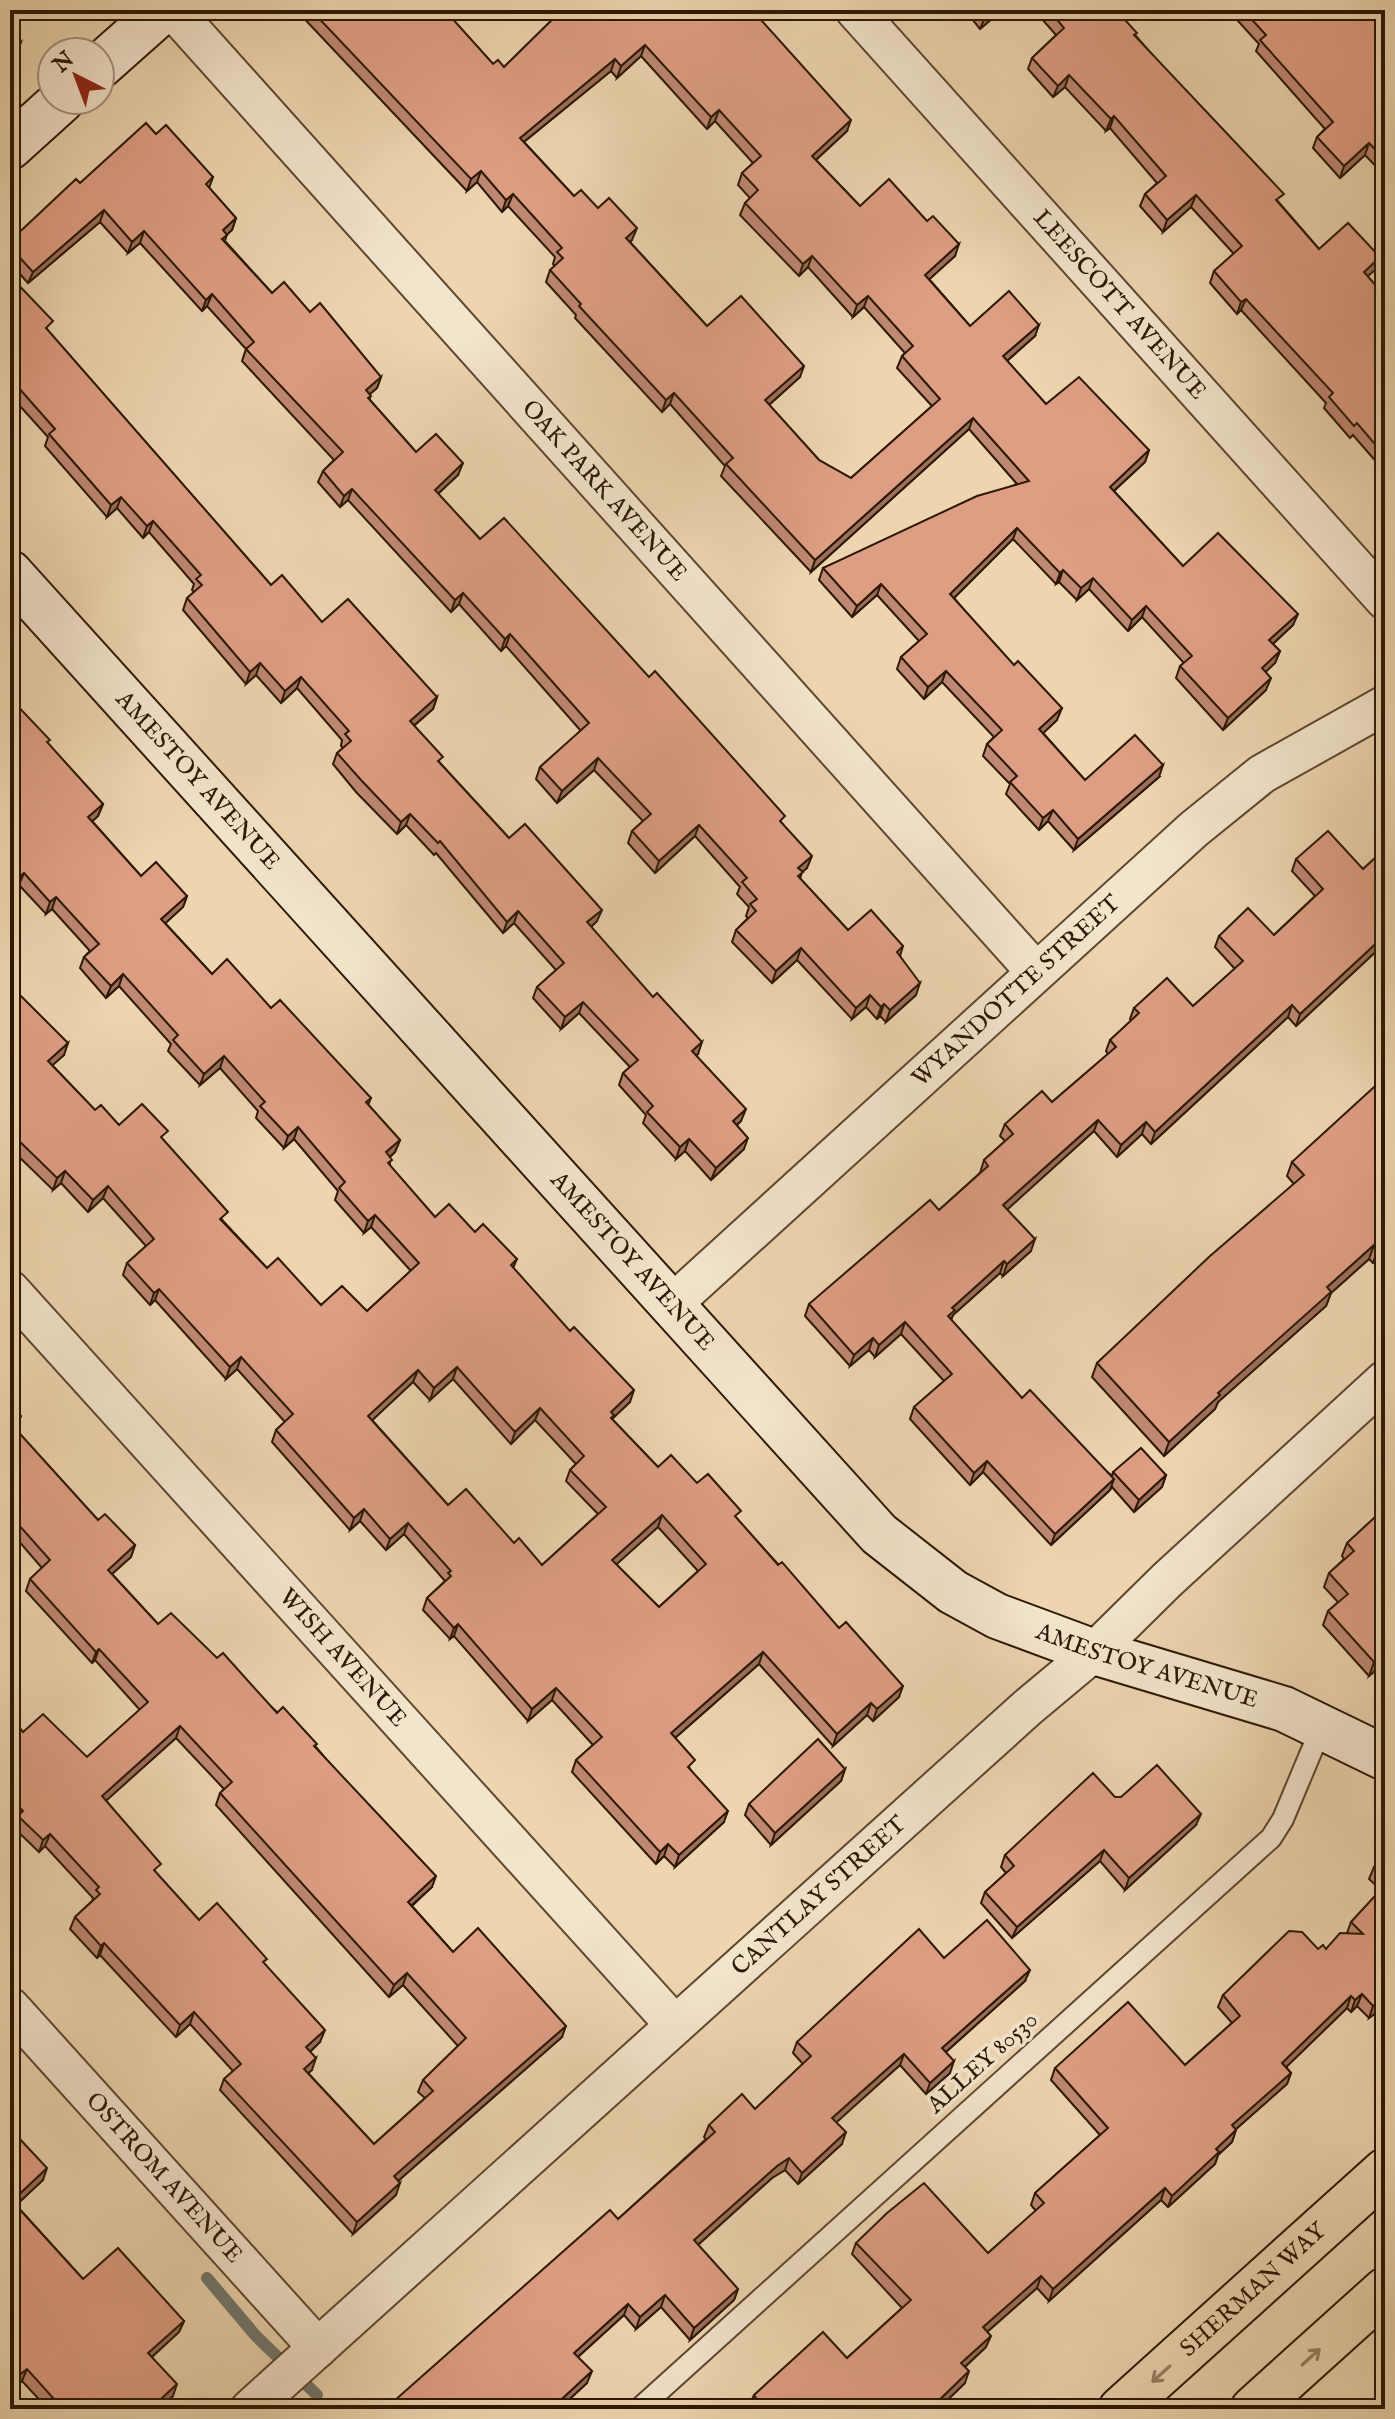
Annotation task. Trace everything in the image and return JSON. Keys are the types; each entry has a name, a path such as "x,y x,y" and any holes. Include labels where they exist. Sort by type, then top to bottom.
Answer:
{"main road":[{"name":"SHERMAN WAY","path":"1121,2409 1385,2171"},
{"path":"1253,2409 1385,2290"}],"street":[{"path":"116,52 163,10"},
{"name":"OAK PARK AVENUE","path":"173,10 1036,972"},
{"name":"LEESCOTT AVENUE","path":"855,10 1385,600"},
{"path":"10,147 44,116"},
{"name":"AMESTOY AVENUE","path":"10,573 856,1512 895,1547 953,1592 997,1616 1094,1652 1284,1709 1385,1758"},
{"name":"WYANDOTTE STREET","path":"670,1306 1194,829 1262,774 1385,705"},
{"name":"WISH AVENUE","path":"10,1290 675,2025"},
{"name":"CANTLAY STREET","path":"250,2409 1027,1708 1094,1652 1167,1580 1385,1380"},
{"name":"OSTROM AVENUE","path":"10,2007 318,2348"}],"lane":[{"name":"ALLEY 80530","path":"639,2409 1271,1838 1283,1819 1322,1726"}],"building":[{"path":"311,10 456,10 450,16 493,64 498,60 504,67 562,10 752,10 851,120 812,156 860,206 889,179 927,221 933,216 959,244 925,275 970,326 1009,291 1039,325 1003,356 1046,404 1079,377 1149,450 1110,487 1183,566 1218,533 1298,614 1269,640 1280,651 1262,668 1271,678 1228,718 1180,666 1192,656 1146,606 1132,620 1093,578 1081,588 1063,570 1060,573 1017,528 950,594 1014,665 1018,661 1062,708 1039,729 1085,780 1135,735 1163,765 1078,839 1053,810 1043,818 1010,782 1017,776 987,744 1002,730 946,671 928,687 901,657 927,634 881,584 857,606 823,568 977,496 1029,481 973,418 815,560 726,464 733,458 674,393 666,400 579,306 581,304 550,270 563,258 557,252 562,248 513,194 506,200 481,171 471,179","holes":["645,45 711,117 719,110 761,156 742,173 758,190 745,203 803,264 812,256 857,305 868,296 913,346 902,356 940,399 851,478 819,460 765,400 804,366 741,296 707,326 626,238 637,228 609,198 598,208 581,190 574,196 520,138 615,59 621,66"]},
{"path":"979,10 993,10 985,17"},
{"path":"1049,10 1116,10 1137,33 1134,35 1284,194 1276,200 1319,249 1348,223 1380,257 1364,272 1385,296 1385,456 1357,423 1354,426 1329,397 1333,393 1246,299 1241,302 1214,271 1242,246 1196,195 1167,220 1145,194 1166,176 1114,116 1111,119 1069,75 1058,86 1032,58 1064,28"},
{"path":"1243,10 1385,10 1385,160 1369,143 1344,166 1317,137 1333,122 1260,40 1266,35"},
{"path":"10,28 21,42 10,51"},
{"path":"146,123 156,134 166,125 213,177 206,184 236,218 223,230 227,235 222,239 272,293 284,282 310,312 320,303 381,377 366,390 371,396 368,398 416,452 436,434 463,463 435,490 480,539 504,518 649,677 655,671 785,816 780,821 812,856 798,868 803,872 798,876 848,930 871,910 903,946 897,952 920,983 890,1010 884,1004 881,1007 870,995 856,1008 801,948 776,971 736,930 756,911 750,904 757,899 742,882 747,878 699,825 659,861 632,831 651,814 598,758 562,791 540,767 589,723 510,634 505,639 463,593 455,600 352,489 344,496 323,471 343,452 246,349 254,342 212,294 206,300 144,231 132,242 104,210 33,272 10,247 10,241 76,179 80,183"},
{"path":"10,276 53,321 46,328 271,585 282,575 322,622 348,599 437,697 410,721 443,757 438,761 509,838 525,824 602,910 587,922 653,997 657,993 702,1042 692,1051 746,1109 733,1121 748,1138 716,1168 689,1139 680,1147 647,1112 653,1106 623,1073 638,1060 583,1002 565,1017 537,987 564,963 518,911 507,922 440,841 438,843 410,814 401,822 361,780 337,753 351,741 345,734 349,731 301,677 285,691 260,663 250,672 187,598 202,585 196,579 201,575 153,521 147,526 121,497 111,505 49,434 55,429 10,378"},
{"path":"10,698 103,804 88,817 141,876 156,862 187,896 161,919 212,974 227,959 271,1008 280,1000 371,1098 366,1102 400,1140 386,1152 392,1160 388,1163 435,1217 449,1204 475,1232 483,1224 517,1259 511,1265 570,1331 574,1327 634,1390 611,1412 614,1415 611,1418 658,1467 671,1455 697,1483 708,1474 741,1511 735,1516 778,1565 782,1562 839,1628 846,1622 903,1686 877,1709 871,1703 837,1734 763,1652 671,1733 695,1760 688,1767 728,1811 679,1855 668,1844 660,1852 576,1760 602,1737 556,1688 532,1709 458,1624 454,1628 427,1598 451,1576 448,1573 451,1571 408,1523 390,1539 364,1509 354,1518 276,1430 293,1414 241,1357 230,1367 159,1289 154,1293 127,1263 154,1239 108,1186 93,1200 65,1171 57,1178 10,1132 10,992 15,990 68,1043 48,1061 95,1110 101,1105 119,1125 142,1104 168,1131 161,1137 228,1212 220,1219 267,1268 278,1258 321,1305 342,1286 367,1311 419,1263 375,1215 368,1221 339,1188 345,1182 298,1127 288,1136 260,1106 265,1102 224,1056 204,1074 173,1040 178,1035 123,974 111,986 84,957 99,944 56,897 50,902 24,873 10,885","holes":["457,1367 515,1432 540,1408 584,1456 570,1470 606,1507 542,1565 519,1538 514,1543 466,1489 448,1505 368,1416 418,1370 434,1388","662,1515 706,1564 659,1607 612,1560"]},
{"path":"1328,831 1363,869 1385,849 1385,935 1300,1014 1292,1005 1155,1132 1146,1122 1121,1145 1098,1120 1003,1205 1035,1239 1007,1264 1004,1261 952,1308 955,1310 948,1316 1022,1398 1030,1390 1114,1479 1055,1534 987,1461 974,1473 914,1407 952,1374 905,1322 879,1345 873,1338 854,1355 809,1304 930,1200 939,1210 988,1166 984,1160 1013,1134 1005,1124 1042,1091 1052,1102 1116,1047 1110,1040 1139,1013 1134,1008 1167,978 1193,1006 1243,961 1219,936 1248,908 1274,935 1323,889 1296,859"},
{"path":"1385,1077 1385,1242 1378,1249 1374,1245 1327,1287 1331,1292 1218,1393 1220,1395 1169,1442 1097,1363 1210,1256 1304,1175 1292,1162"},
{"path":"10,1403 21,1416 12,1425 98,1520 105,1514 135,1545 108,1570 158,1624 171,1613 217,1658 223,1653 277,1713 283,1707 317,1744 314,1746 436,1876 408,1902 453,1952 478,1928 566,2026 394,2176 400,2183 357,2222 224,2079 241,2064 194,2012 180,2025 104,1943 101,1946 75,1917 100,1894 96,1890 99,1887 50,1834 43,1840 18,1816 23,1811 10,1797 10,1717 23,1732 43,1714 87,1757 148,1702 99,1649 96,1652 30,1579 50,1560 10,1515","holes":["180,1726 232,1782 220,1793 394,1985 407,1973 466,2038 423,2080 433,2091 374,2144 304,2069 316,2058 306,2047 325,2030 263,1962 267,1959 217,1903 199,1920 154,1870 161,1864 102,1796"]},
{"path":"1141,1448 1166,1475 1139,1500 1113,1472"},
{"path":"1385,1508 1385,1652 1374,1662 1328,1611 1348,1594 1329,1573 1354,1551 1347,1543"},
{"path":"818,1739 845,1769 775,1833 749,1804"},
{"path":"1157,1765 1201,1814 1129,1878 1104,1850 1017,1927 985,1892 1014,1866 1005,1855 1093,1773 1115,1797 1121,1797"},
{"path":"1385,1855 1385,1878 1374,1867"},
{"path":"1385,1885 1385,1997 1373,2006 1362,1994 1355,2000 1351,1996 1282,2063 1291,2073 1232,2125 1236,2130 1216,2149 1219,2152 1172,2196 1165,2188 1053,2289 1041,2276 983,2327 991,2336 961,2363 969,2371 930,2409 763,2409 754,2395 823,2332 847,2358 911,2300 856,2243 924,2183 988,2253 1044,2203 1035,2193 1108,2128 1055,2068 1128,2002 1185,2065 1240,2016 1223,1995 1289,1931 1302,1932 1318,1949 1323,1945 1326,1949 1340,1933 1363,1934 1351,1922"},
{"path":"987,1920 1030,1970 942,2048 954,2061 930,2083 904,2054 832,2118 846,2132 802,2173 789,2158 694,2240 738,2289 694,2328 665,2295 640,2317 628,2304 574,2353 592,2371 551,2409 385,2409 610,2210 618,2219 715,2132 709,2125 742,2094 755,2109 811,2056 797,2042 919,1929 944,1958"},
{"path":"17,2136 47,2168 12,2201 83,2279 118,2248 184,2321 148,2353 177,2384 150,2409 63,2409 27,2369 19,2375 10,2365 10,2143"}],"waterway":[{"path":"207,2278 255,2335 317,2395"}]}
